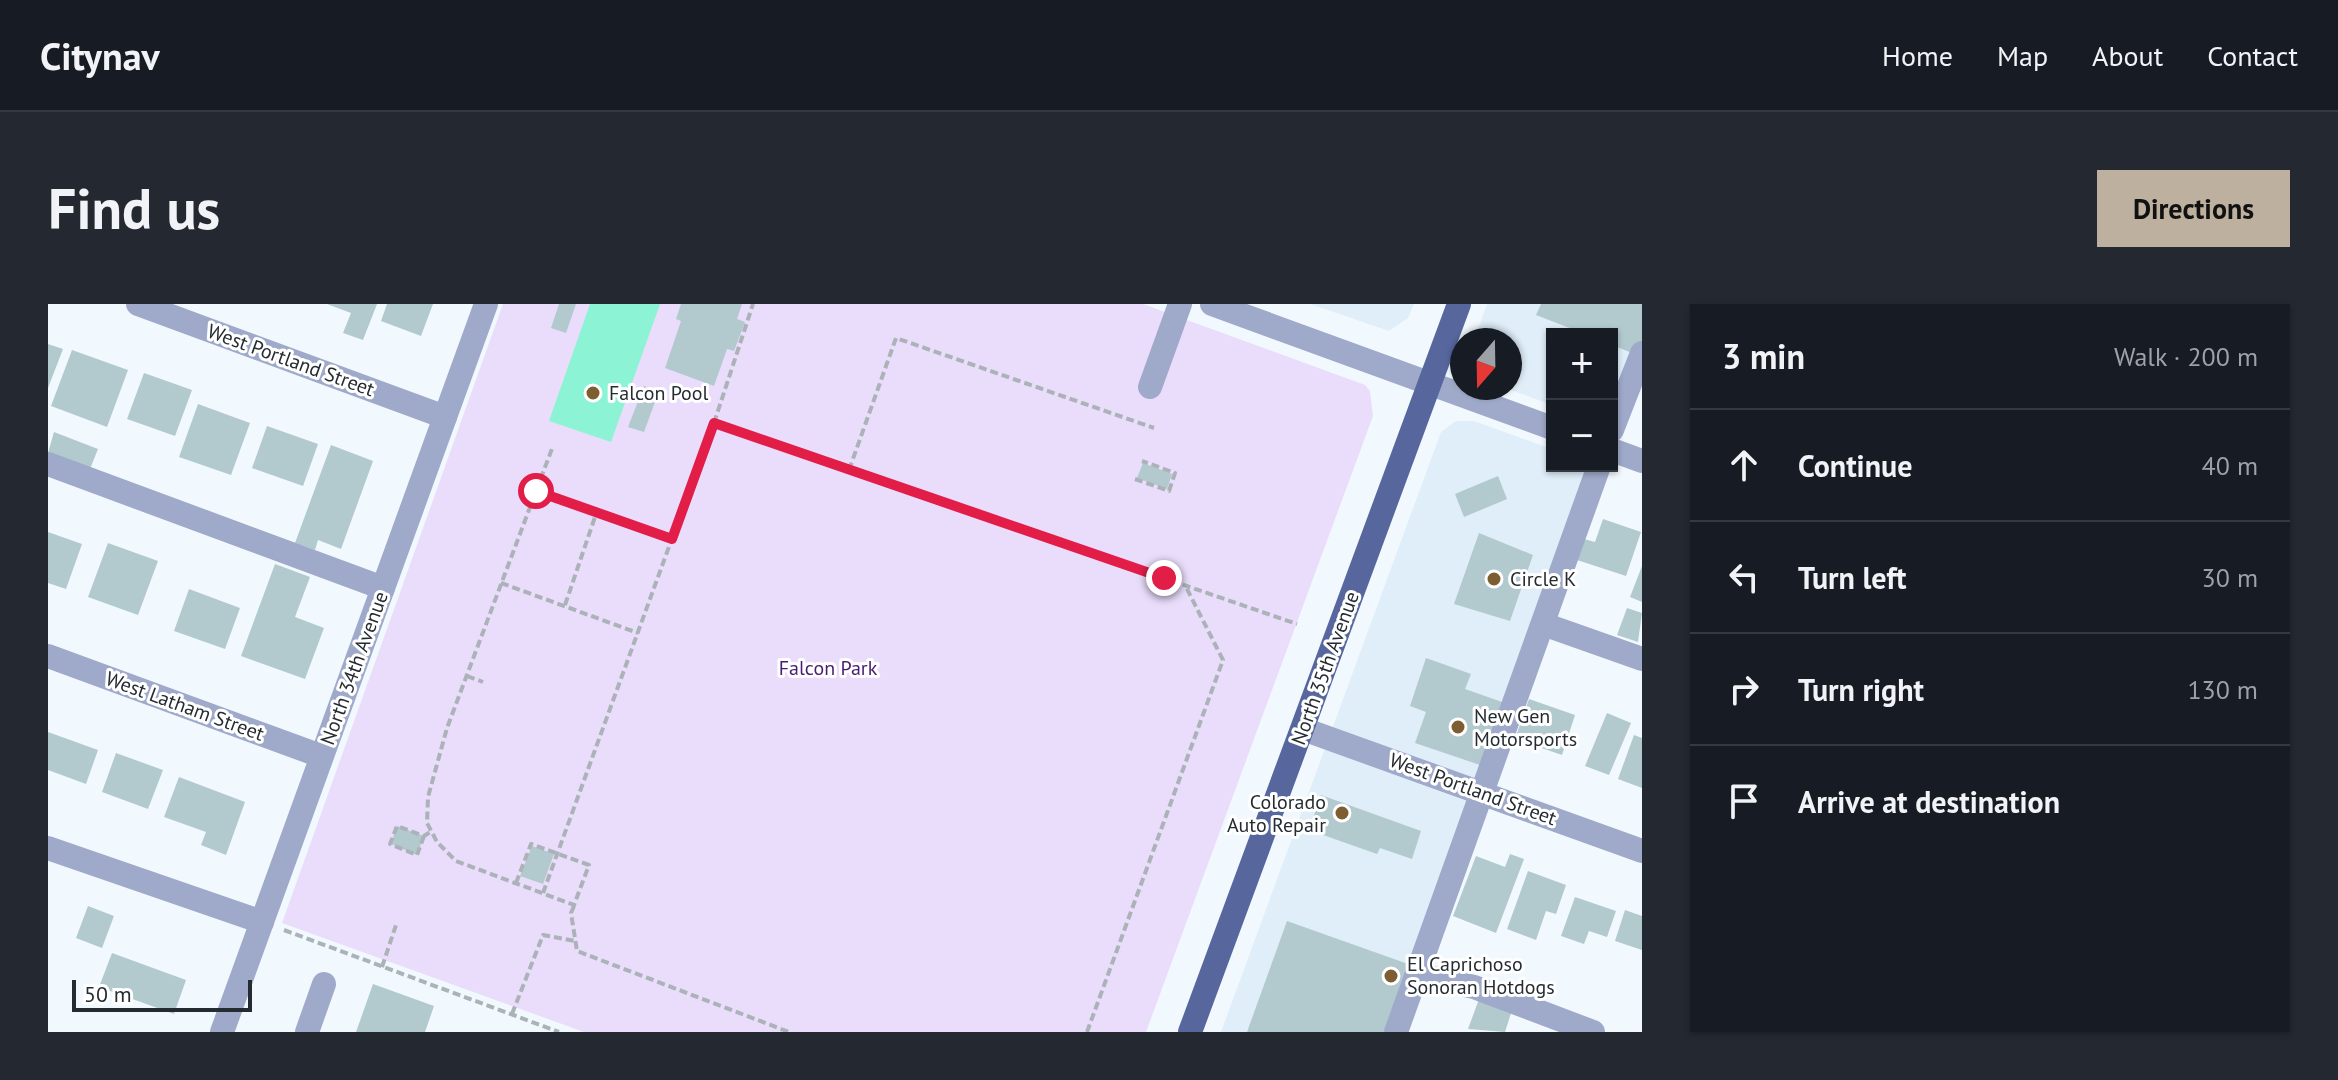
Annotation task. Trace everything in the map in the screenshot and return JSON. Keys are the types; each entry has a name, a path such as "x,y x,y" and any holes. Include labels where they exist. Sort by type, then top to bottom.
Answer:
{"main road":[{"name":"North 35th Avenue","path":"1190,1032 1459,304"}],"street":[{"name":"West Portland Street","path":"138,304 445,417"},
{"name":"North 34th Avenue","path":"222,1032 486,304"},
{"path":"1150,387 1180,304"},
{"path":"1212,304 1546,426"},
{"path":"1618,415 1642,353"},
{"path":"1618,452 1642,461"},
{"path":"48,464 383,588"},
{"path":"1396,1032 1597,472"},
{"path":"1543,624 1642,659"},
{"name":"West Latham Street","path":"48,656 321,756"},
{"name":"West Portland Street","path":"1303,729 1642,851"},
{"path":"48,848 262,922"},
{"path":"1417,974 1474,987 1593,1032"},
{"path":"307,1032 324,984"}],"path":[{"path":"543,893 714,423 753,304"},
{"path":"849,470 896,338 1154,428"},
{"path":"714,423 1297,624"},
{"path":"553,446 467,676 428,797 427,823 456,861 574,905"},
{"path":"1135,479 1169,491 1175,473 1142,461"},
{"path":"537,489 672,539"},
{"path":"565,605 597,511"},
{"path":"501,583 638,633"},
{"path":"1087,1032 1223,660 1186,586"},
{"path":"467,676 483,682"},
{"path":"424,836 397,826 390,844 417,855 424,836 432,831"},
{"path":"516,883 531,844 589,865 571,913 577,951 789,1032"},
{"path":"262,922 559,1032"},
{"path":"382,967 396,925"},
{"path":"512,1015 543,935 575,941"}],"shaded area":[{"path":"590,304 660,304 611,442 549,421"},
{"path":"1310,304 1414,304 1408,318 1389,331"},
{"path":"1487,304 1642,304 1618,402 1618,328 1546,328 1546,403 1522,394 1522,328 1478,328"},
{"path":"1456,421 1474,421 1546,447 1546,472 1597,472 1395,1032 1221,1032 1441,432"}],"green space":[{"name":"Falcon Park","path":"503,304 1143,304 1365,385 1370,391 1373,416 1146,1032 584,1032 282,923"}],"building":[{"path":"327,304 377,304 363,340 343,333 351,313"},
{"path":"387,304 433,304 421,336 381,321"},
{"path":"559,304 576,304 566,333 551,328"},
{"path":"681,304 742,304 737,319 745,322 734,351 727,349 714,386 665,368 681,321 676,319"},
{"path":"1541,304 1642,304 1642,343 1637,355 1618,347 1618,328 1570,328 1536,315"},
{"path":"48,344 63,349 48,388"},
{"path":"72,350 128,370 107,427 51,406"},
{"path":"144,373 192,390 175,436 127,419"},
{"path":"644,386 659,391 644,432 628,427"},
{"path":"198,404 250,423 231,475 179,457"},
{"path":"267,426 318,444 303,486 252,468"},
{"path":"54,432 98,449 90,469 48,453"},
{"path":"331,445 373,461 341,549 318,540 315,550 295,543"},
{"path":"1143,463 1172,474 1167,489 1137,478"},
{"path":"1498,476 1507,499 1464,517 1455,494"},
{"path":"1603,519 1641,532 1626,576 1577,560 1584,539 1595,542"},
{"path":"48,532 82,544 66,589 48,583"},
{"name":"Circle K","path":"1479,533 1533,555 1510,621 1454,604"},
{"path":"108,543 158,561 138,615 88,597"},
{"path":"275,564 310,577 295,617 324,628 305,679 241,656"},
{"path":"1642,566 1642,602 1630,597"},
{"path":"189,589 240,608 225,649 174,631"},
{"path":"1627,608 1642,613 1638,642 1617,635"},
{"name":"New Gen Motorsports","path":"1426,658 1471,674 1465,689 1505,703 1483,766 1415,743 1426,712 1410,706"},
{"path":"1529,699 1575,715 1562,755 1515,739"},
{"path":"1607,713 1631,723 1609,775 1585,766"},
{"path":"48,732 98,750 86,784 48,770"},
{"path":"1634,735 1642,738 1642,788 1618,779"},
{"path":"116,753 163,770 148,809 102,792"},
{"path":"179,777 245,802 226,855 201,845 206,832 164,817"},
{"name":"Colorado Auto Repair","path":"1321,795 1421,831 1412,859 1380,848 1377,854 1309,830"},
{"path":"397,826 424,836 417,855 391,844"},
{"path":"532,846 554,854 543,884 520,876"},
{"path":"1510,854 1524,859 1496,933 1453,916 1476,856 1505,867"},
{"path":"1528,871 1566,885 1556,914 1546,911 1536,940 1507,929"},
{"path":"1575,897 1616,911 1607,937 1589,931 1584,944 1561,936"},
{"path":"88,906 114,916 102,948 76,938"},
{"path":"1625,910 1642,916 1642,950 1615,941"},
{"path":"1287,921 1408,964 1384,1032 1247,1032"},
{"path":"112,953 186,980 174,1014 99,987"},
{"path":"373,984 434,1006 425,1032 356,1032"},
{"path":"1479,999 1512,1010 1505,1032 1468,1029"}],"place":[{"name":"Falcon Pool","path":"593,393"},
{"name":"Circle K","path":"1494,579"},
{"name":"New Gen Motorsports","path":"1458,727"},
{"name":"Colorado Auto Repair","path":"1342,813"},
{"name":"El Caprichoso Sonoran Hotdogs","path":"1391,976"}],"route":[{"path":"536,491 672,539 714,423 1164,578"}]}
